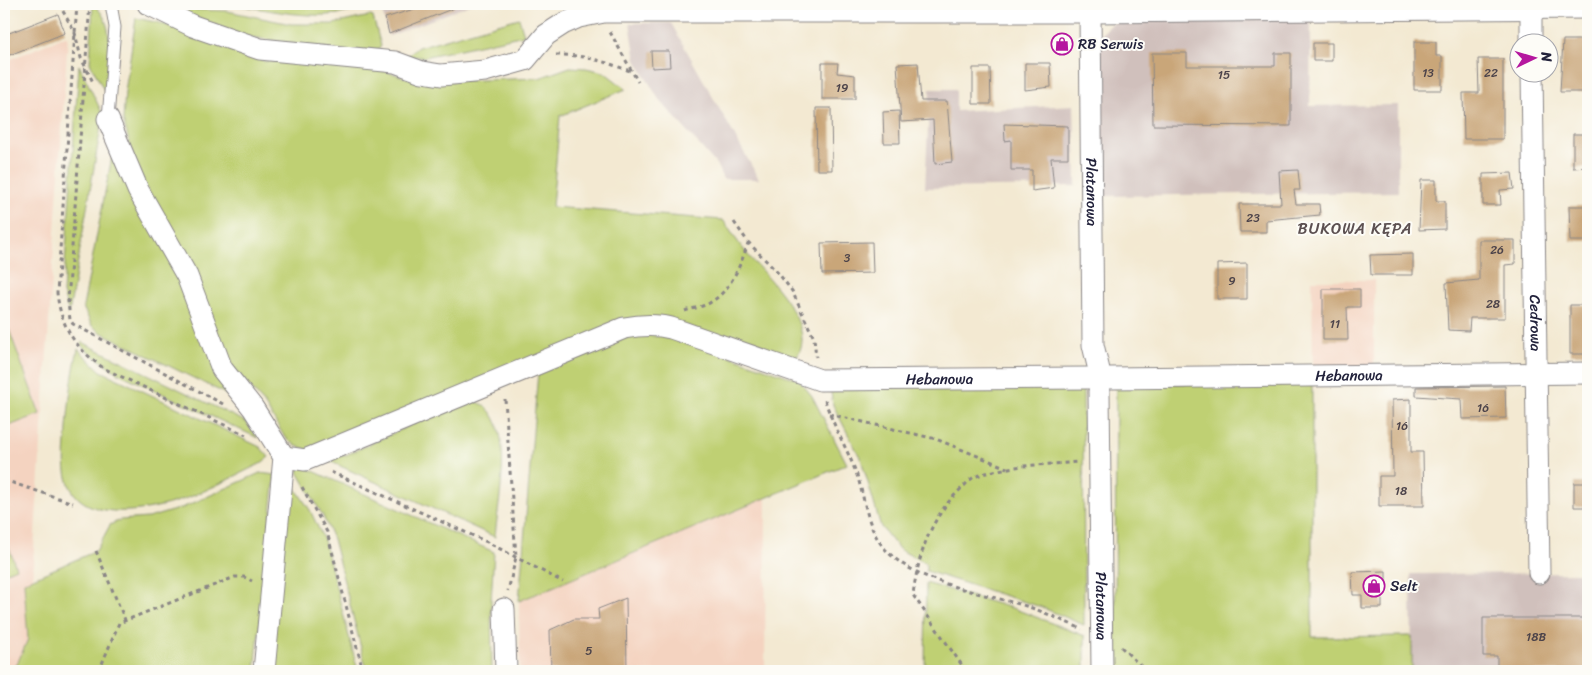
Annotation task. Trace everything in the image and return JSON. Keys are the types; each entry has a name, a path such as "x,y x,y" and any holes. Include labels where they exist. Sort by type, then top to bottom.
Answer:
{"street":[{"path":"148,4 193,26 260,49 395,62 422,72 441,75 485,71 524,60 546,36 562,24 579,17 604,12 650,14 1588,8"},
{"path":"1531,7 1532,32"},
{"name":"Platanowa","path":"1090,12 1093,346 1099,379 1102,671"},
{"name":"Cedrowa","path":"1532,82 1539,573"},
{"path":"108,119 138,190 187,276 222,369 253,408 284,457 264,671"},
{"name":"Hebanowa","path":"284,457 305,460 624,328 657,324 820,380 1099,379 1588,373"},
{"path":"504,609 506,671"}],"lane":[{"path":"108,119 115,27 111,4"}],"path":[{"path":"59,4 75,33 81,58 97,89"},
{"path":"77,4 57,293 60,315 72,338 89,358 105,369 251,438"},
{"path":"604,12 615,42 638,82"},
{"path":"524,60 545,55 576,55 610,63 630,71"},
{"path":"734,222 748,242 779,274 800,305 814,338 820,380 829,414 856,472 866,516 874,533 889,554 916,573 1033,609 1114,641 1146,671"},
{"path":"676,314 710,303 724,292 742,260 748,242"},
{"path":"504,609 516,557 505,400 509,376"},
{"path":"829,414 936,439 1008,468"},
{"path":"284,457 326,532 363,671"},
{"path":"966,671 913,596 916,573 930,529 949,499 975,476 1008,468 1100,460"},
{"path":"4,480 73,503"},
{"path":"96,551 125,620"},
{"path":"516,557 563,582"},
{"path":"100,671 119,623 235,577 244,577 254,582 257,588"}],"shaded area":[{"path":"380,4 472,4 389,36"},
{"path":"1125,18 1311,18 1310,106 1398,105 1398,192 1102,196 1099,46 1102,34 1111,24"},
{"path":"630,23 671,23 759,179 723,179 716,164 658,98 636,60"},
{"path":"68,35 32,579 24,582 28,640 14,671 4,671 4,62"},
{"path":"930,89 956,89 956,111 1074,105 1076,186 925,188"},
{"path":"1312,280 1374,280 1374,367 1313,367"},
{"path":"766,498 765,671 520,671 519,601"},
{"path":"1588,573 1588,671 1412,671 1411,574"}],"green space":[{"path":"93,4 101,13 109,34 110,45 105,92 90,63"},
{"path":"368,4 367,7 350,12 318,15 302,15 237,5"},
{"path":"174,9 227,11 291,24 333,24 370,16 373,17 381,46 379,49 350,52 244,36"},
{"path":"136,18 160,23 264,61 371,66 407,78 454,81 539,78 570,67 604,72 626,89 560,116 552,207 723,220 745,251 788,303 796,317 801,331 802,344 797,357 788,360 673,321 310,450 296,446 284,436 264,403 227,362 135,163 123,120 125,92"},
{"path":"519,18 524,35 424,57 407,56 418,47"},
{"path":"79,65 103,115 69,313 63,293"},
{"path":"113,151 171,261 232,397 102,333 92,326 83,307"},
{"path":"4,316 40,414 4,428"},
{"path":"660,332 799,380 812,396 847,464 519,601 538,372 623,334"},
{"path":"82,342 246,422 258,438 118,373 85,349 81,345"},
{"path":"78,349 101,371 260,447 269,457 260,464 215,486 192,496 157,507 143,510 112,511 85,503 75,494 68,481 65,462 70,398"},
{"path":"1312,383 1312,637 1412,636 1412,671 1115,671 1116,384"},
{"path":"1083,384 1084,625 1041,607 926,571 926,563 900,550 881,527 861,459 833,405 830,386"},
{"path":"467,399 484,406 495,418 500,436 502,478 495,537 325,459 346,455"},
{"path":"302,466 494,552 491,601 492,671 367,671 333,539 323,516 298,472 299,467"},
{"path":"260,473 275,475 255,671 14,671 28,639 24,582 96,551 110,525 120,520 148,518 182,508"},
{"path":"290,480 310,510 324,540 358,671 269,671"},
{"path":"4,533 16,568 4,573"},
{"path":"926,583 1015,609 1085,636 1085,671 925,671"}],"building":[{"path":"430,4 453,4 454,8 389,34 385,18"},
{"path":"58,14 65,33 7,56 4,47 4,35"},
{"path":"1563,40 1588,40 1588,92 1560,92"},
{"path":"1414,42 1436,42 1436,56 1442,56 1442,90 1414,90"},
{"path":"1313,43 1332,43 1332,61 1313,61"},
{"path":"651,51 669,51 670,67 652,68"},
{"path":"1152,53 1187,53 1187,66 1275,66 1275,53 1291,53 1291,126 1153,125"},
{"path":"1478,59 1503,59 1503,139 1464,139 1463,93 1479,93"},
{"path":"822,63 838,63 837,73 855,75 855,99 822,99"},
{"path":"918,63 921,101 947,101 952,162 935,164 933,120 901,122 897,64"},
{"path":"1025,63 1050,63 1051,87 1025,90"},
{"path":"973,68 990,68 991,104 973,104"},
{"path":"816,108 831,108 832,170 817,170"},
{"path":"899,111 900,143 884,143 883,112"},
{"path":"1004,124 1068,126 1068,158 1051,158 1054,188 1032,191 1032,170 1011,170 1011,140 1005,141"},
{"path":"1573,134 1588,134 1588,167 1573,168"},
{"path":"1298,170 1300,190 1294,190 1296,204 1319,204 1320,215 1266,220 1266,232 1240,232 1239,204 1281,204 1279,171"},
{"path":"1512,173 1514,189 1500,190 1501,205 1483,205 1483,174"},
{"path":"1421,180 1436,180 1436,201 1445,201 1445,229 1419,230"},
{"path":"1569,206 1588,206 1588,241 1570,241"},
{"path":"1479,240 1515,240 1515,264 1505,265 1505,318 1470,318 1469,331 1448,330 1446,283 1479,280"},
{"path":"872,242 873,273 822,274 821,243"},
{"path":"1413,254 1413,275 1371,275 1370,255"},
{"path":"1247,263 1247,299 1217,299 1217,264"},
{"path":"1323,289 1360,289 1360,307 1347,307 1348,340 1323,340"},
{"path":"1570,305 1588,305 1588,354 1570,354"},
{"path":"1505,386 1506,418 1462,419 1461,399 1416,396 1416,387"},
{"path":"1411,399 1411,452 1423,452 1424,506 1379,506 1379,476 1393,476 1392,400"},
{"path":"1574,483 1588,483 1588,507 1574,507"},
{"path":"1386,571 1386,591 1382,591 1382,608 1362,608 1362,595 1353,595 1352,572"},
{"path":"626,598 627,671 551,671 550,630 574,619 599,619 598,609"},
{"path":"1483,618 1588,618 1588,671 1497,671 1497,656 1483,656"}],"place":[{"name":"RB Serwis","path":"1062,44"},
{"name":"Selt","path":"1374,586"}],"district":[{"name":"BUKOWA KĘPA","path":"1355,228"}]}
